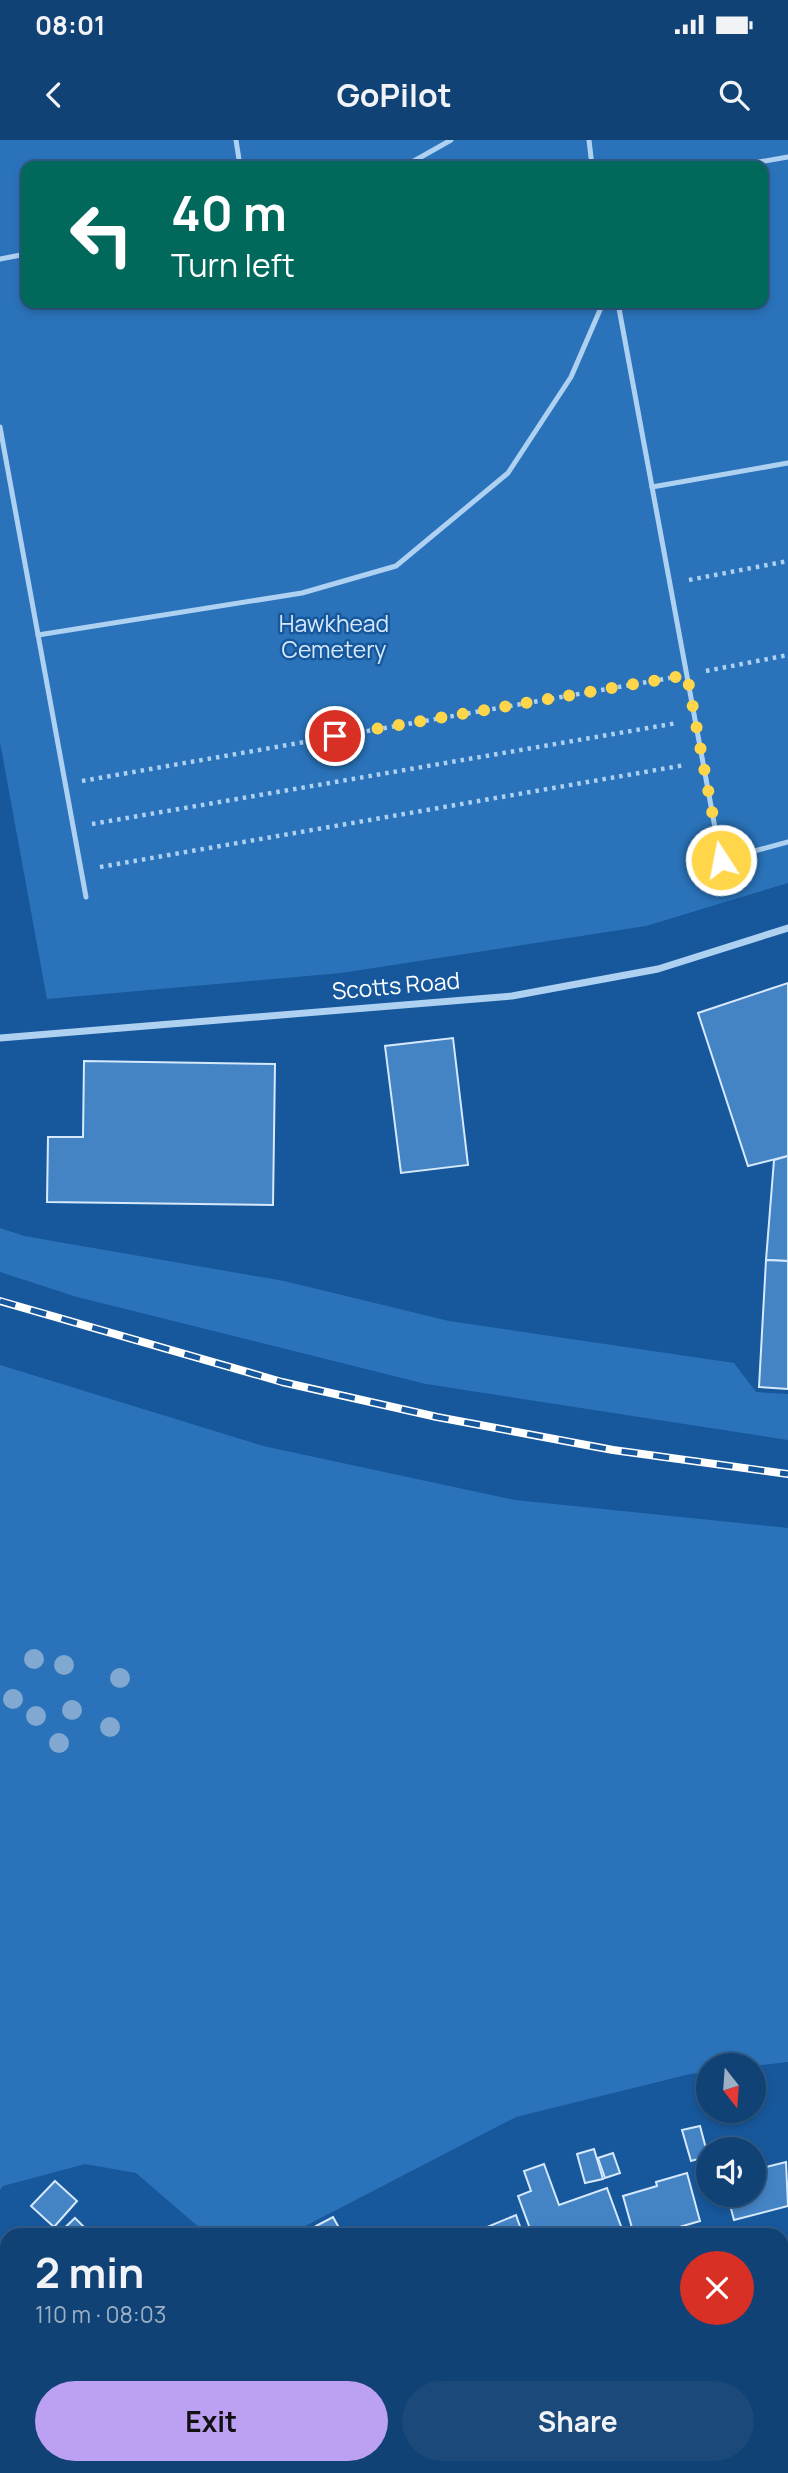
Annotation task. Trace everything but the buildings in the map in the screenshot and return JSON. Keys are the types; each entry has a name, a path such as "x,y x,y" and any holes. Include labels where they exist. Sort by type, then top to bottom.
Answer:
{"street":[{"name":"Scotts Road","path":"0,1038 512,996 658,969 788,928"}],"lane":[{"path":"236,140 239,161"},
{"path":"414,161 451,140"},
{"path":"589,140 591,161"},
{"path":"764,161 788,157"},
{"path":"0,259 21,255"},
{"path":"38,635 302,593 396,566 508,474 571,377 601,308"},
{"path":"619,308 721,860 788,842"},
{"path":"0,427 86,897"},
{"path":"652,487 788,463"}],"path":[{"path":"670,584 788,561"},
{"path":"65,784 788,655"},
{"path":"73,827 695,720"},
{"path":"81,870 703,762"}],"green space":[{"name":"Hawkhead Cemetery","path":"0,140 788,140 788,883 646,926 341,973 47,999 0,742"},
{"path":"0,1228 24,1236 284,1281 449,1321 734,1363 756,1392 788,1394 788,1440 426,1384 77,1297 0,1272"},
{"path":"0,1365 263,1446 515,1500 788,1528 788,2062 766,2065 766,2053 696,2053 696,2073 516,2117 302,2228 200,2228 136,2173 85,2164 3,2186 0,2190"}],"railway":[{"path":"0,1301 282,1382 437,1417 613,1450 788,1474"}],"route":[{"path":"335,736 687,675 721,860"}]}
